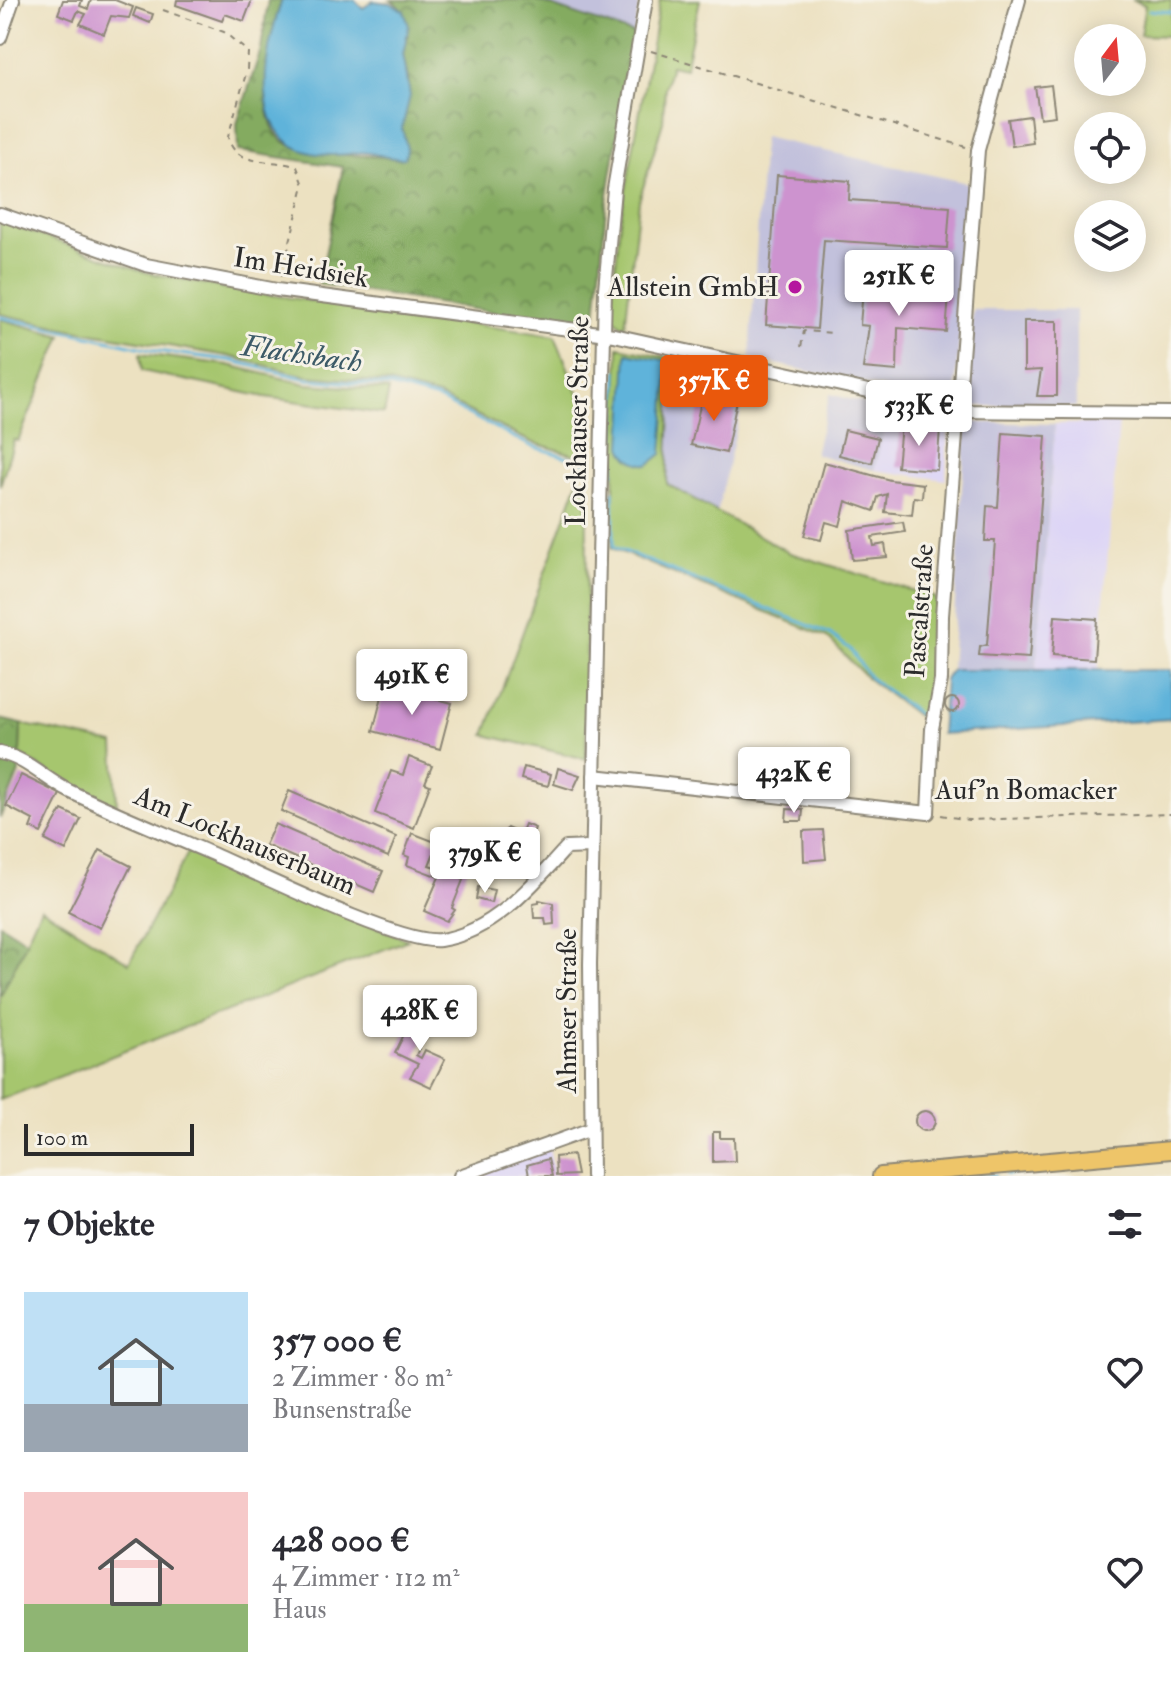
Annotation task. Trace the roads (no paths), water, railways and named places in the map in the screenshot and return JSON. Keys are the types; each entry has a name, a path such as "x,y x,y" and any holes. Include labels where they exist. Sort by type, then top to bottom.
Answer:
{"main road":[{"path":"881,1176 1171,1150"}],"street":[{"path":"0,38 13,0"},
{"name":"Lockhauser Straße","path":"592,847 603,335 614,189 646,0"},
{"name":"Pascalstraße","path":"928,813 932,729 941,680 942,616 978,150 1019,0"},
{"name":"Im Heidsiek","path":"0,214 146,265 277,290 603,335 959,411 1171,413"},
{"name":"Am Lockhauserbaum","path":"0,753 15,756 69,791 343,910 425,940 442,940 481,925 523,894 566,848 592,847"},
{"name":"Auf'n Bomacker","path":"594,776 928,813"},
{"name":"Ahmser Straße","path":"592,847 592,1176"},
{"path":"460,1176 591,1129"}],"water":[{"path":"282,0 355,0 363,8 373,1 390,3 404,11 409,26 403,54 410,96 402,128 407,149 405,158 362,152 320,154 295,147 278,131 269,110 266,85 268,57"},
{"path":"627,353 669,361 662,454 648,465 632,460 622,446"},
{"path":"951,670 1171,670 1171,719 941,734 945,680"}],"waterway":[{"path":"1149,10 1171,12"},
{"name":"Flachsbach","path":"0,317 157,351 229,360 307,379 390,386 438,399 531,446 587,463"},
{"path":"613,473 617,371"},
{"name":"Flachsbach","path":"613,491 614,547 830,634 850,649 869,677 926,720"},
{"path":"1007,1174 1161,1160"},
{"path":"978,1176 995,1175"}],"place":[{"name":"Allstein GmbH","path":"795,287"}]}
